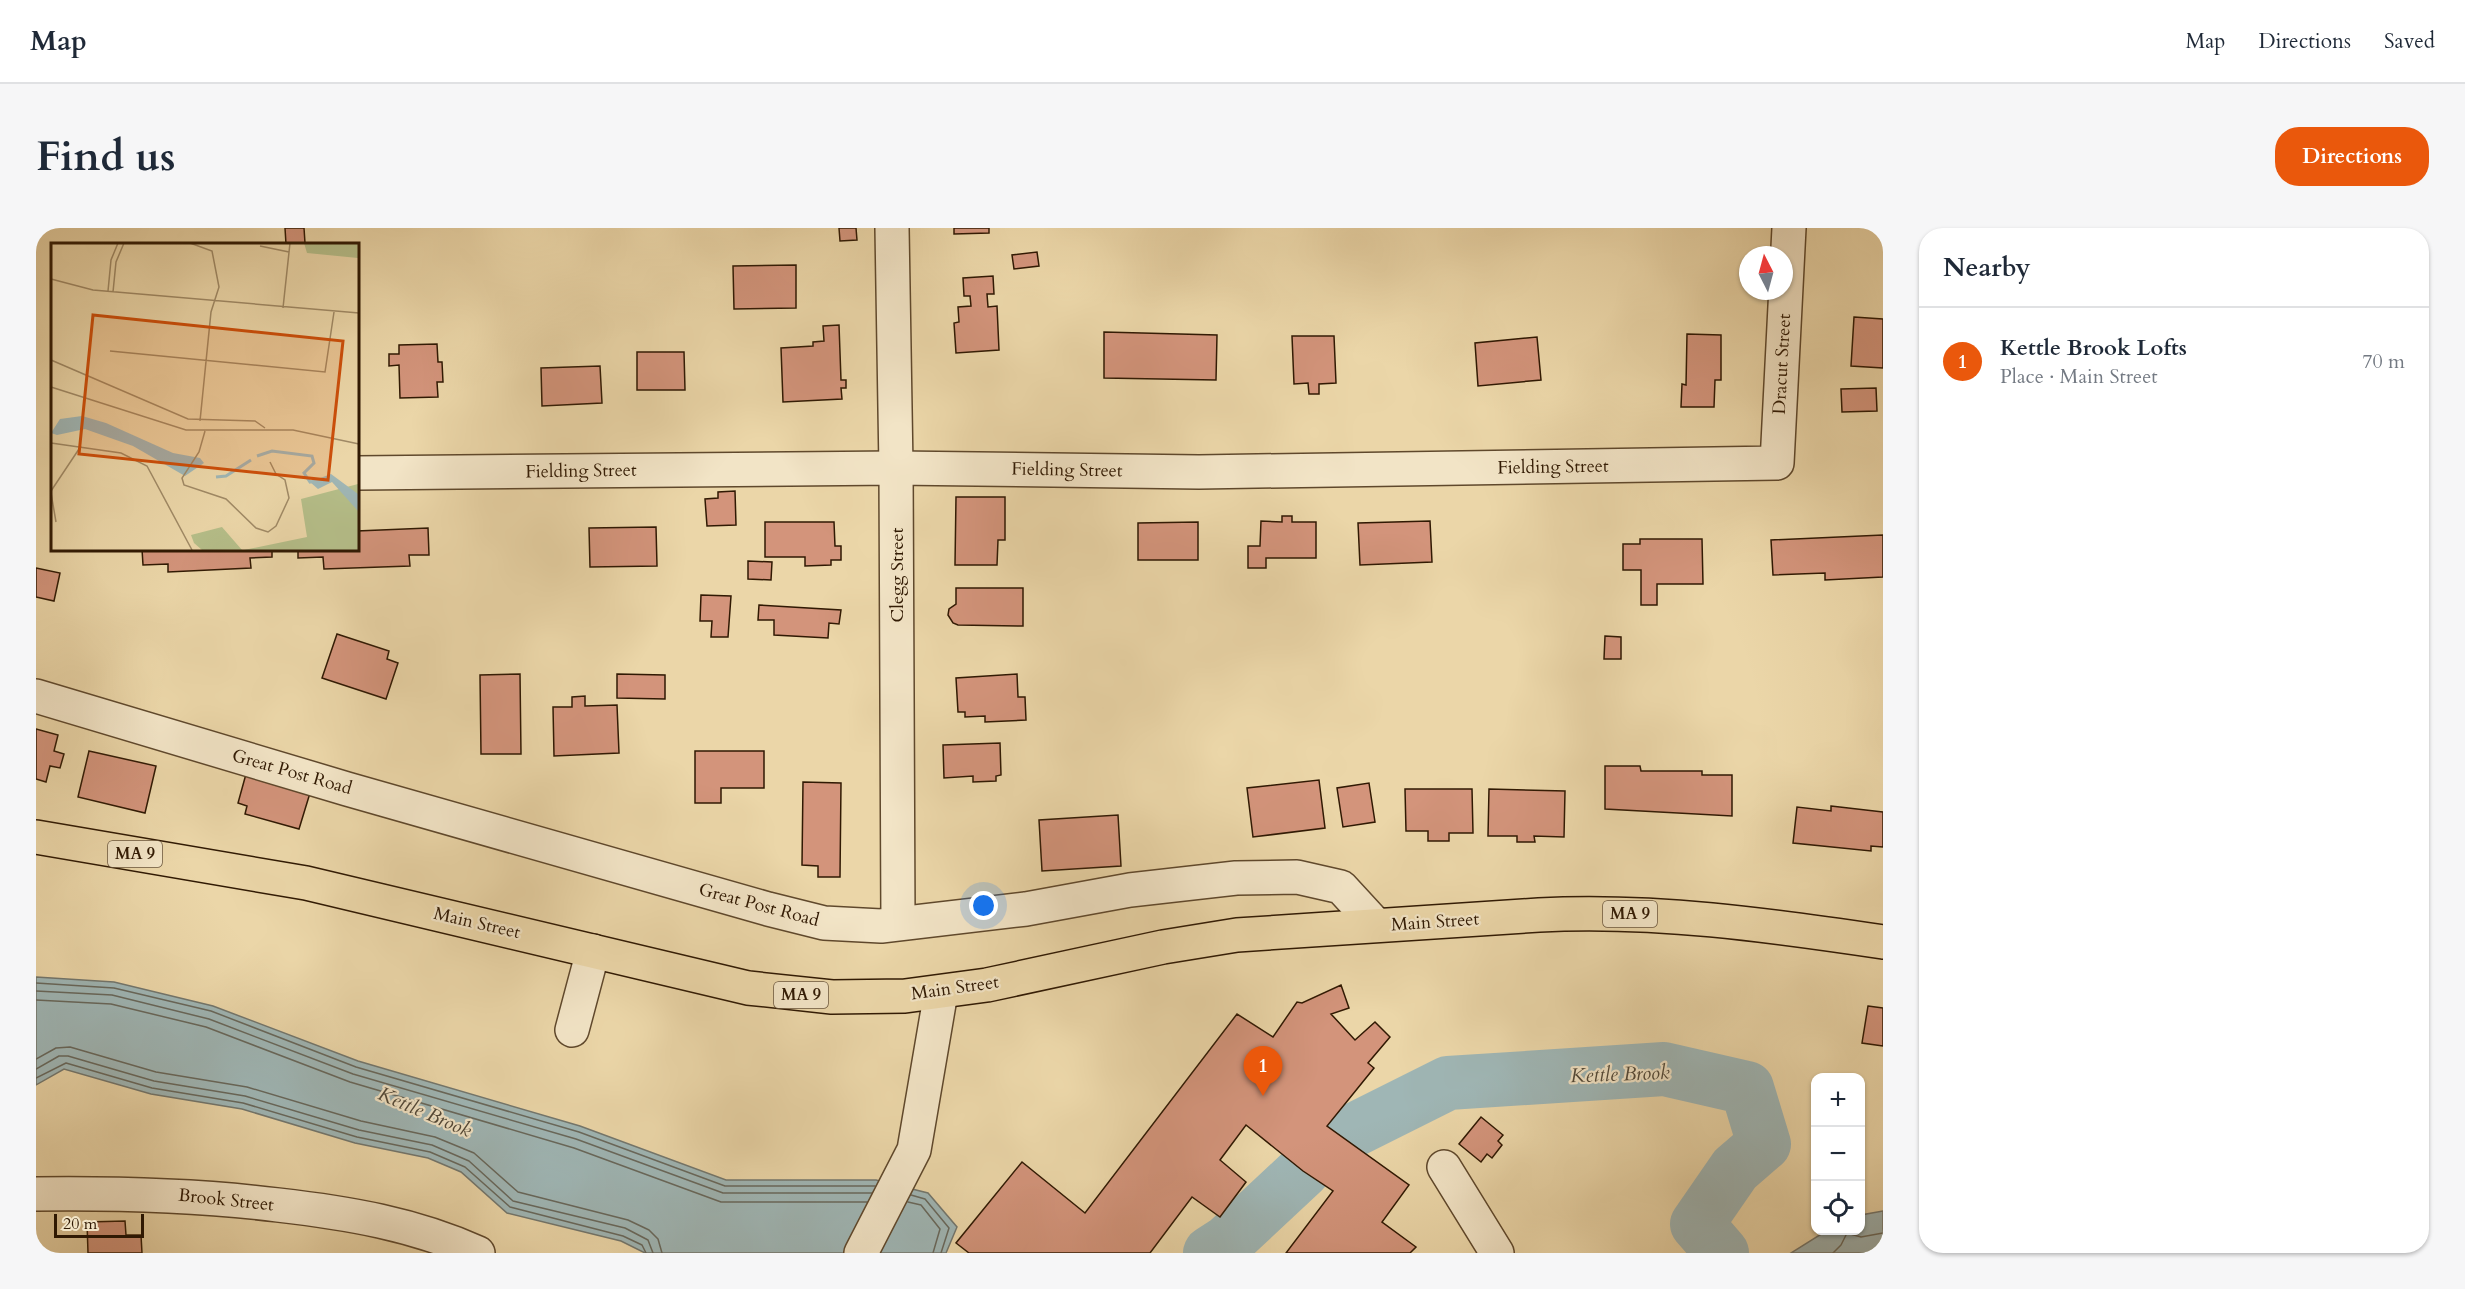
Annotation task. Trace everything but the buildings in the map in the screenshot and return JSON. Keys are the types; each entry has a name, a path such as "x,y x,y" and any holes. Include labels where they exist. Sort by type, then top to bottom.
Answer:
{"highway":[{"name":"Main Street","path":"36,837 306,883 748,988 804,995 868,998 941,992 1058,972 1204,939 1550,914 1621,913 1738,922 1883,942"}],"street":[{"name":"Clegg Street","path":"892,228 896,468 898,922"},
{"name":"Dracut Street","path":"1777,464 1789,228"},
{"name":"Fielding Street","path":"358,473 896,468 1199,472 1777,464"},
{"name":"Great Post Road","path":"36,696 805,919 865,927 880,926 898,922 1026,909 1130,890 1236,878 1297,877 1341,886 1376,925"},
{"path":"572,1030 593,951"},
{"path":"861,1253 914,1150 941,992"},
{"path":"1444,1167 1497,1253"},
{"name":"Brook Street","path":"39,1199 143,1194 210,1198 347,1213 413,1228 478,1253"}],"water":[{"path":"36,977 114,982 213,1006 358,1061 580,1126 726,1180 876,1180 928,1193 957,1227 946,1253 645,1253 621,1241 507,1213 461,1172 428,1158 355,1143 242,1109 151,1094 64,1069 36,1085"},
{"path":"1883,1211 1883,1253 1791,1253 1820,1235 1865,1235 1865,1214"}],"waterway":[{"name":"Kettle Brook","path":"1340,1137 1448,1083 1664,1069 1747,1088 1764,1144 1735,1169 1697,1224 1722,1253"},
{"name":"Kettle Brook","path":"1210,1253 1227,1242 1303,1171"}],"place":[{"name":"Kettle Brook Lofts","path":"1263,1096"}]}
